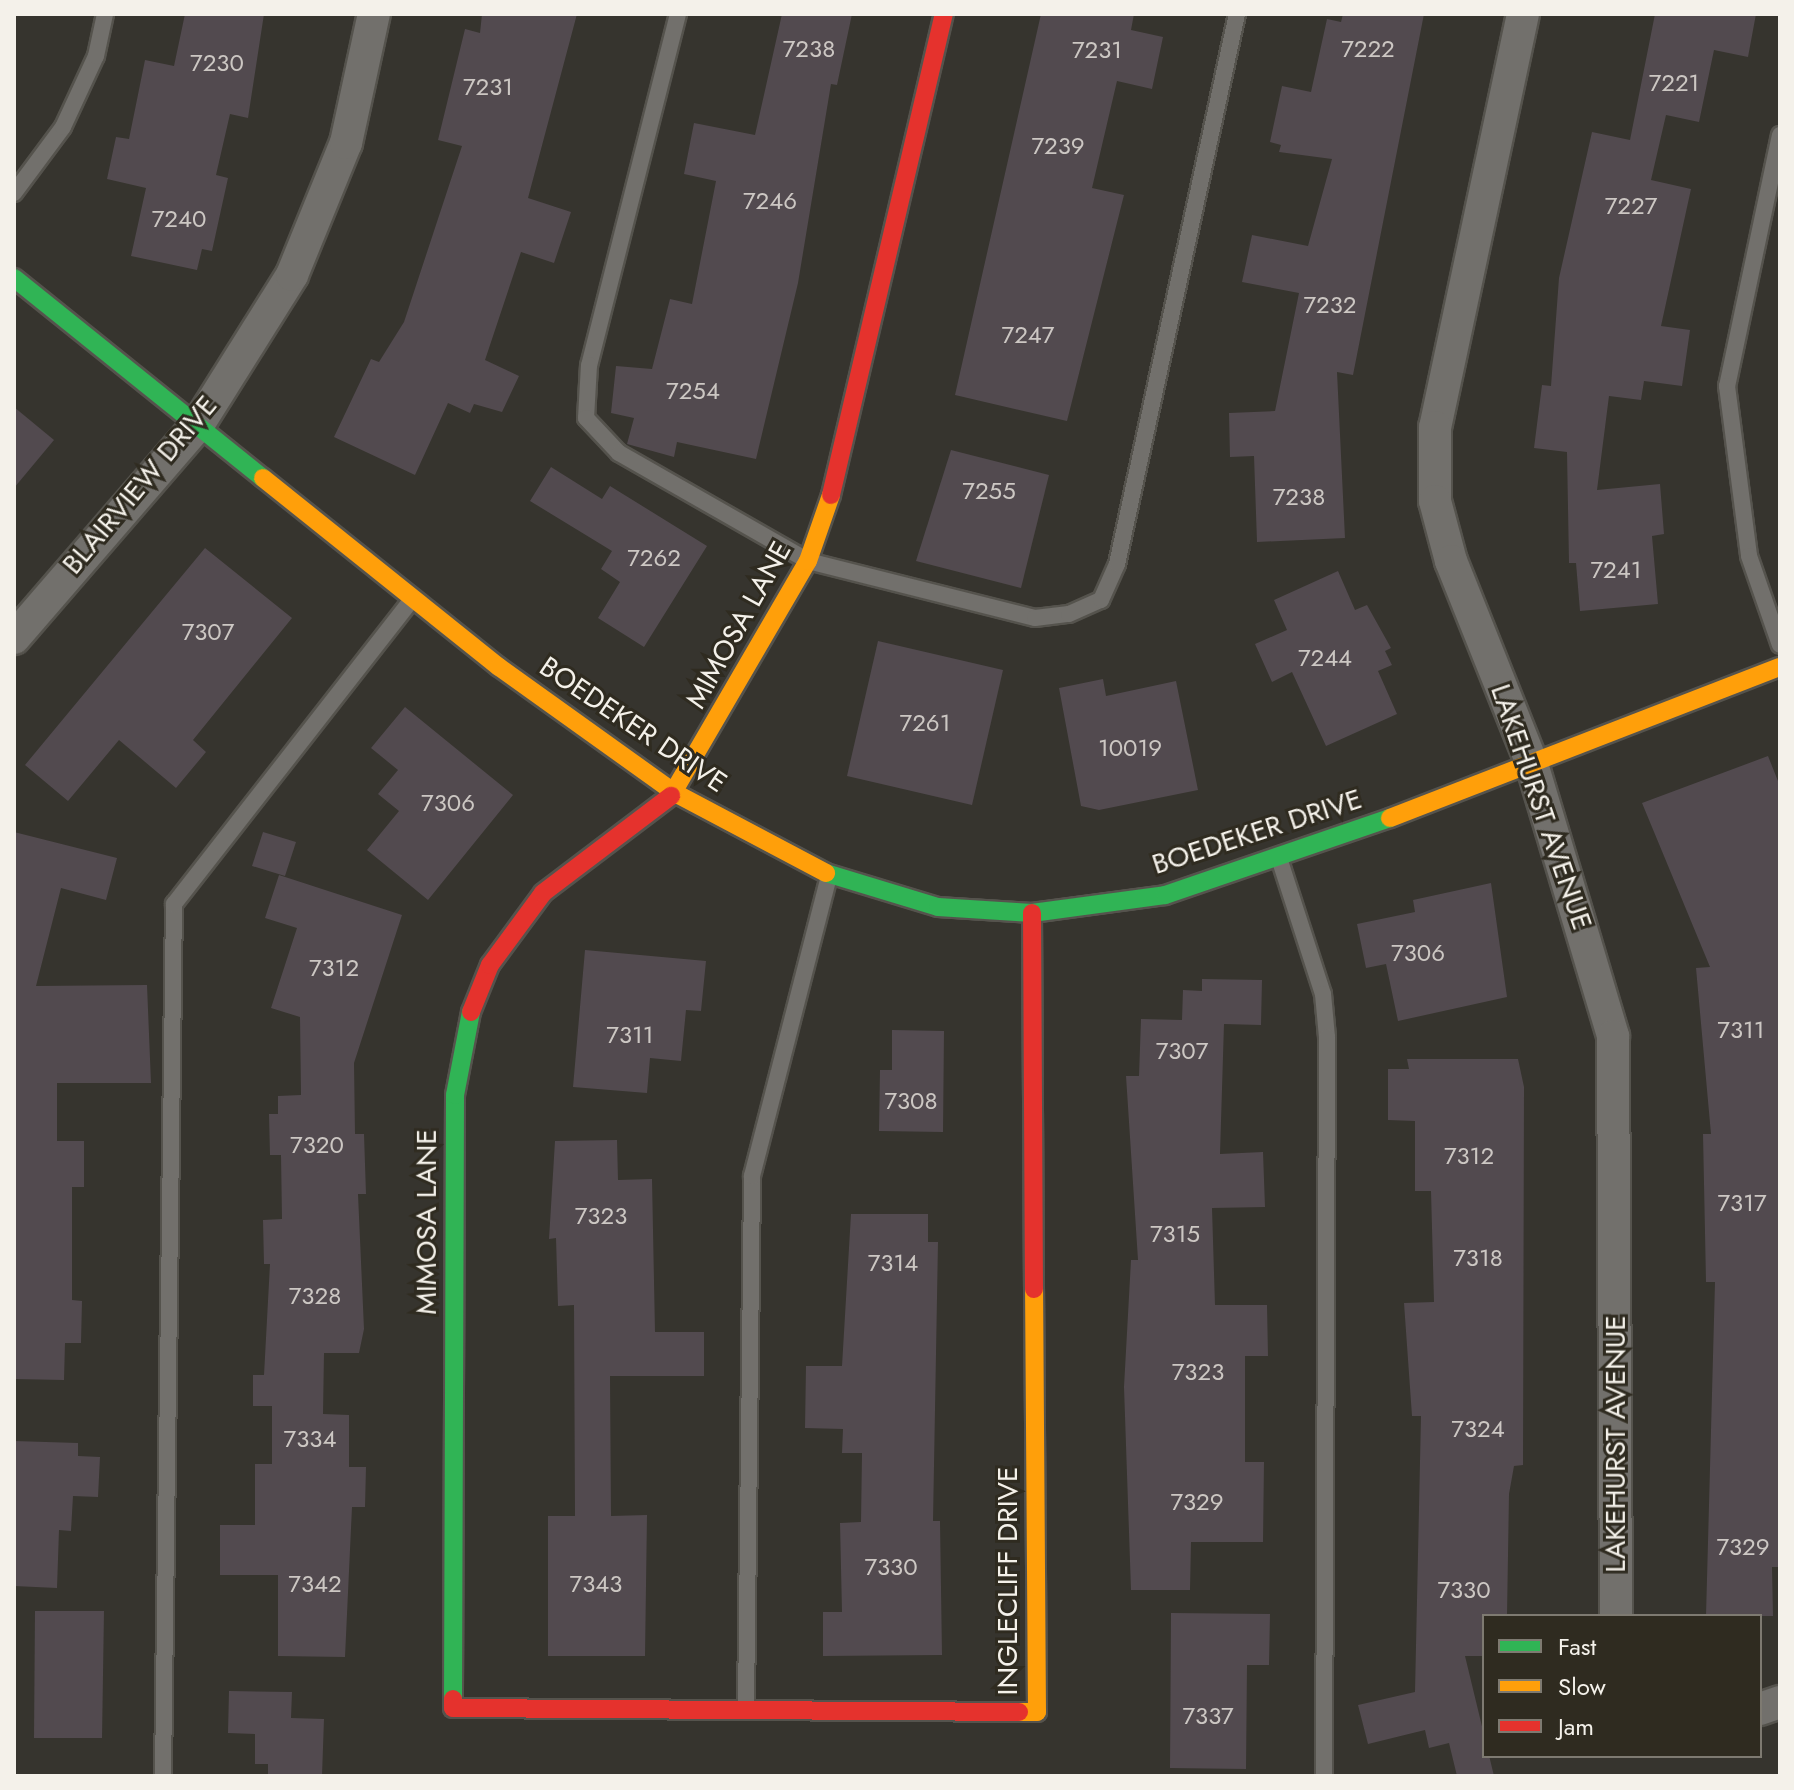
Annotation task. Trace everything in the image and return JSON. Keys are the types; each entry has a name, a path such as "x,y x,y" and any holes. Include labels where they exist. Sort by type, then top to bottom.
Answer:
{"street":[{"name":"BLAIRVIEW DRIVE","path":"14,638 198,425 292,275 346,143 374,14"},
{"name":"MIMOSA LANE","path":"453,1708 455,1095 466,1025 490,965 543,893 675,793 808,561 847,448 944,14"},
{"name":"LAKEHURST AVENUE","path":"1523,14 1435,427 1435,501 1451,561 1532,764 1613,1036 1616,1614"},
{"name":"BOEDEKER DRIVE","path":"14,278 412,599 675,793 829,875 938,907 1032,913 1165,895 1280,861 1780,667"},
{"name":"INGLECLIFF DRIVE","path":"453,1708 1037,1712 1032,913"}],"lane":[{"path":"14,193 63,127 96,56 105,14"},
{"path":"678,14 589,365 586,418 619,453 808,561 1035,618 1069,614 1101,600 1117,564 1237,14"},
{"path":"1780,135 1727,386 1749,556 1780,645"},
{"path":"163,1776 174,904 412,599"},
{"path":"1280,861 1323,994 1327,1037 1324,1776"},
{"path":"746,1710 752,1176 829,875"}],"building":[{"path":"185,14 264,14 248,118 230,114 216,175 228,178 212,251 202,249 197,270 131,256 146,188 107,179 116,137 129,139 145,60 174,66"},
{"path":"482,14 577,14 528,198 571,212 554,263 521,252 485,360 519,376 502,412 474,404 470,413 448,403 415,475 334,437 371,359 379,362 404,322 462,146 438,140 465,29 480,33"},
{"path":"782,14 852,14 837,85 831,84 798,283 756,459 677,442 674,457 627,444 634,418 611,413 616,366 652,369 670,299 692,304 716,181 684,174 694,123 755,135"},
{"path":"1041,14 1134,14 1131,30 1163,37 1152,89 1117,81 1092,188 1124,195 1067,421 955,395"},
{"path":"1343,14 1424,14 1353,375 1337,372 1345,538 1257,542 1254,456 1230,457 1229,413 1275,411 1299,293 1242,282 1252,235 1308,246 1332,159 1279,152 1281,145 1270,142 1282,86 1311,92 1327,19 1341,22"},
{"path":"1655,14 1756,14 1748,57 1714,50 1699,122 1666,115 1651,180 1691,189 1661,326 1690,330 1682,386 1644,381 1641,400 1609,396 1597,490 1660,484 1664,534 1652,536 1658,604 1580,611 1576,563 1569,563 1567,452 1534,448 1542,385 1551,386 1559,278 1592,132 1630,140"},
{"path":"14,407 54,440 14,488"},
{"path":"951,450 1049,475 1021,588 916,561"},
{"path":"551,467 602,499 610,486 707,546 644,647 598,618 620,582 601,569 612,551 530,501"},
{"path":"205,548 292,618 193,740 206,752 176,788 119,740 68,801 25,765"},
{"path":"1338,571 1355,610 1367,605 1391,648 1385,651 1392,665 1378,671 1397,714 1326,746 1292,672 1272,682 1255,644 1287,630 1274,600"},
{"path":"878,641 1003,670 972,805 847,776"},
{"path":"1103,679 1106,696 1176,681 1198,790 1099,810 1081,806 1059,688"},
{"path":"405,707 513,795 428,900 367,850 399,811 378,794 398,770 371,748"},
{"path":"1768,756 1780,786 1780,1567 1772,1567 1773,1616 1706,1614 1715,1282 1706,1282 1703,1134 1711,1134 1696,968 1710,967 1642,803"},
{"path":"14,832 117,858 106,900 61,888 36,986 147,985 151,1083 57,1083 57,1141 84,1141 84,1187 72,1187 72,1300 82,1301 81,1343 65,1343 64,1380 14,1379"},
{"path":"263,832 296,842 285,876 252,866"},
{"path":"279,875 402,915 354,1063 355,1134 364,1134 366,1194 358,1194 364,1329 359,1353 324,1353 323,1414 349,1415 349,1467 366,1467 365,1507 352,1507 345,1657 278,1656 278,1575 220,1575 220,1525 255,1525 255,1464 272,1464 272,1406 253,1406 253,1375 264,1375 270,1264 264,1264 263,1220 282,1219 281,1155 270,1155 269,1114 278,1114 278,1096 301,1095 300,1017 271,1008 297,928 265,918"},
{"path":"1491,883 1507,997 1398,1021 1386,964 1366,968 1357,924 1415,912 1413,900"},
{"path":"585,950 706,961 701,1011 686,1010 681,1061 650,1058 647,1093 573,1087"},
{"path":"1202,979 1262,980 1261,1025 1224,1024 1220,1154 1263,1152 1265,1207 1212,1208 1215,1305 1267,1305 1268,1356 1245,1356 1245,1462 1264,1462 1263,1542 1191,1542 1190,1590 1131,1590 1124,1387 1131,1260 1138,1260 1126,1076 1139,1076 1141,1019 1182,1020 1183,990 1202,991"},
{"path":"892,1030 944,1031 943,1132 879,1131 880,1070 892,1070"},
{"path":"1407,1059 1518,1059 1524,1087 1523,1465 1514,1466 1509,1494 1507,1614 1482,1614 1482,1656 1465,1656 1482,1726 1482,1758 1490,1758 1494,1776 1457,1776 1449,1743 1429,1748 1425,1730 1368,1744 1358,1705 1415,1692 1421,1416 1412,1416 1404,1303 1434,1302 1431,1191 1415,1191 1415,1121 1388,1120 1388,1069 1409,1069"},
{"path":"617,1140 618,1180 652,1179 655,1332 704,1332 704,1376 610,1376 611,1516 647,1515 645,1656 548,1656 548,1516 575,1516 574,1305 558,1306 556,1238 549,1239 555,1141"},
{"path":"851,1214 928,1214 928,1242 938,1242 933,1521 940,1521 942,1655 823,1656 823,1612 842,1612 840,1523 861,1522 862,1453 842,1453 843,1429 805,1428 806,1366 842,1366"},
{"path":"14,1441 78,1443 78,1456 100,1457 98,1497 73,1496 71,1531 59,1530 57,1588 14,1586"},
{"path":"35,1611 104,1611 102,1738 34,1738"},
{"path":"1171,1613 1270,1614 1269,1665 1247,1665 1246,1769 1170,1768"},
{"path":"229,1691 292,1692 291,1718 324,1719 322,1776 268,1776 268,1764 255,1764 255,1734 228,1733"}],"traffic: fast":[{"path":"14,278 263,478"},
{"path":"826,873 938,907 1032,913 1165,895 1390,818"},
{"path":"453,1699 455,1095 471,1012"}],"traffic: slow":[{"path":"263,478 499,667 675,793 826,873"},
{"path":"671,796 808,561 831,495"},
{"path":"1390,818 1780,667"},
{"path":"1019,1712 1037,1712 1034,1289"}],"traffic: jam":[{"path":"831,495 944,14"},
{"path":"471,1012 490,965 543,893 671,796"},
{"path":"1032,913 1034,1289"},
{"path":"453,1699 453,1708 1019,1712"}]}
